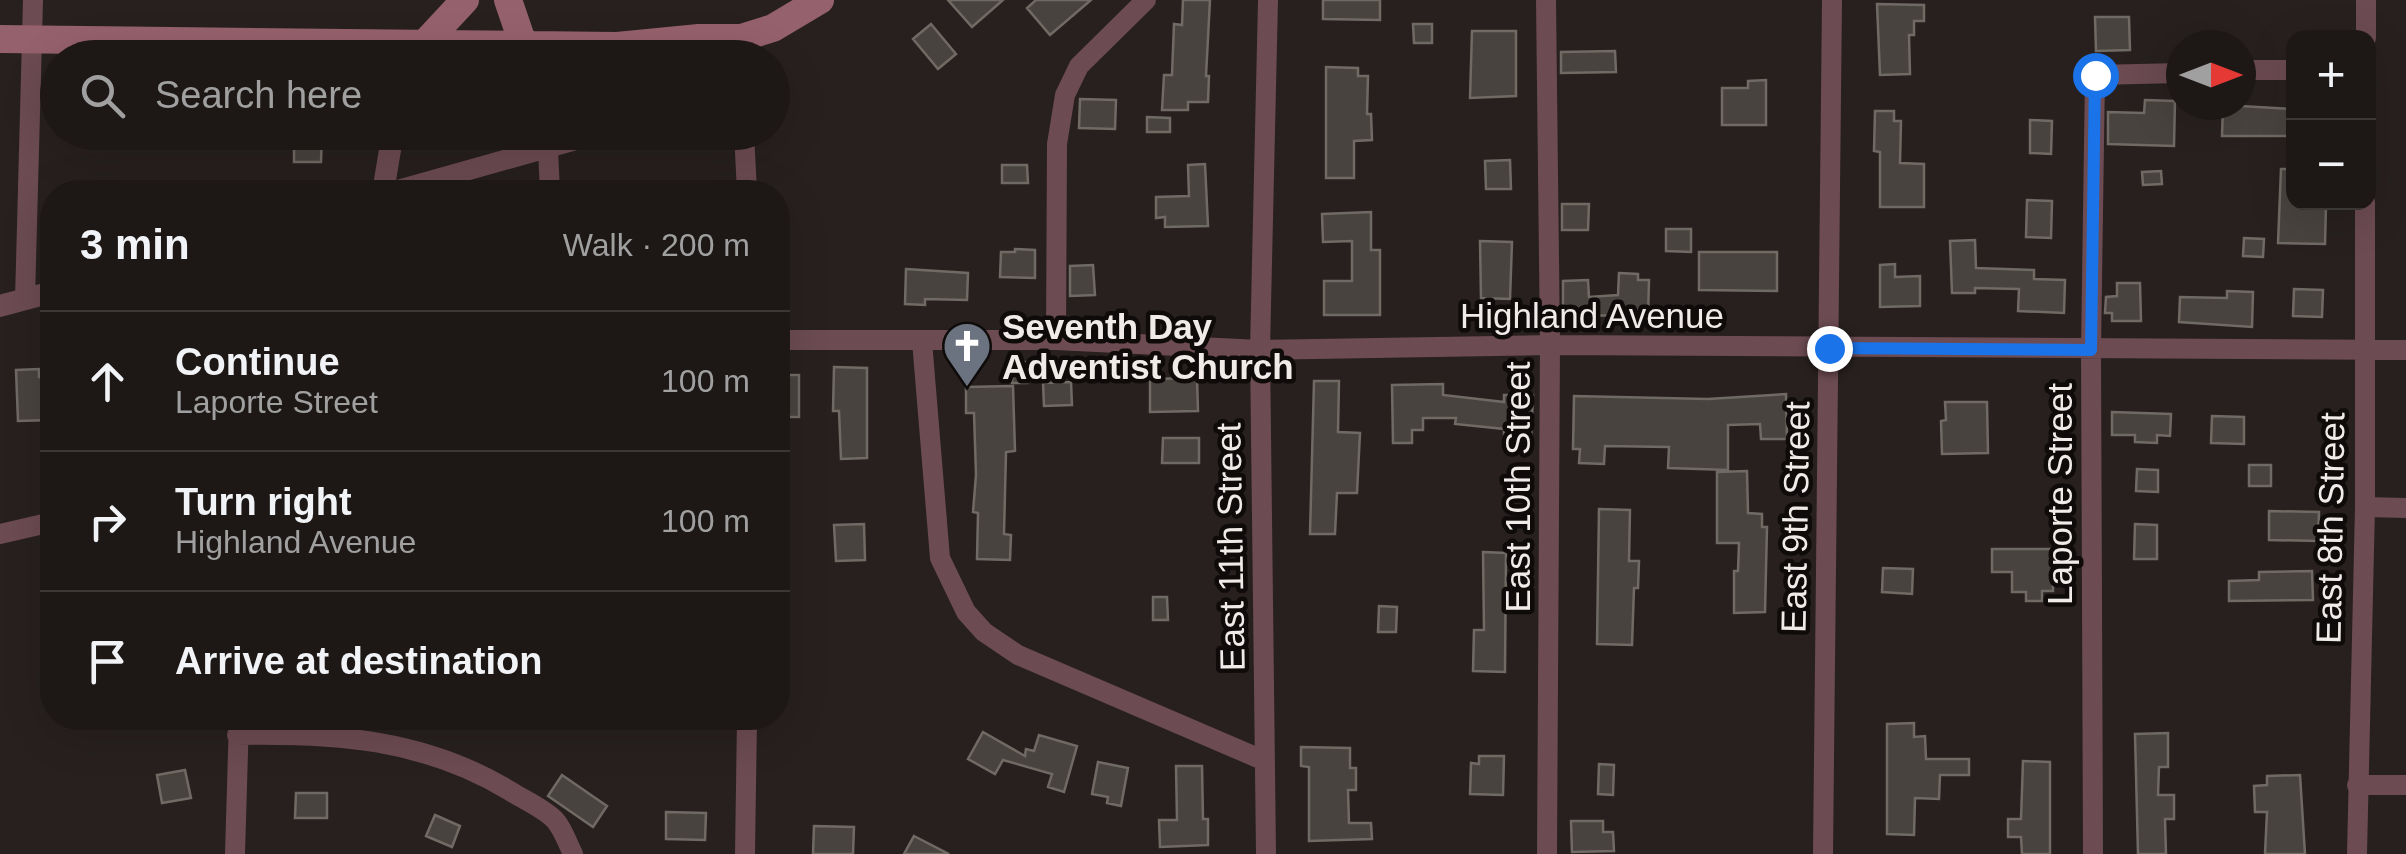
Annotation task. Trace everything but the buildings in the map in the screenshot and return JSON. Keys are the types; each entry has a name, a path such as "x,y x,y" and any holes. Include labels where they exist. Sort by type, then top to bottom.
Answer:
{"main road":[{"path":"429,40 466,0"},
{"path":"508,0 522,40"},
{"path":"754,40 820,0"},
{"path":"0,39 40,40"},
{"path":"678,40 707,40"}],"street":[{"path":"26,300 33,0"},
{"path":"1056,340 1057,144 1065,95 1079,66 1146,0"},
{"name":"East 11th Street","path":"1266,854 1260,350 1268,0"},
{"name":"East 10th Street","path":"1546,0 1550,345 1548,854"},
{"name":"East 9th Street","path":"1823,854 1832,0"},
{"path":"2366,0 2366,30"},
{"path":"2256,70 2286,70"},
{"name":"Laporte Street","path":"2092,854 2095,75 2166,73"},
{"path":"385,180 390,150"},
{"path":"435,180 544,150"},
{"path":"548,150 549,180"},
{"path":"745,150 746,180"},
{"name":"East 8th Street","path":"2357,854 2365,507 2365,210"},
{"path":"0,306 40,296"},
{"name":"Highland Avenue","path":"790,340 1056,340 1260,350 1550,345 2406,350"},
{"path":"922,341 940,558 966,612 984,632 1018,654 1265,761"},
{"path":"2365,507 2406,508"},
{"path":"0,534 40,525"},
{"path":"235,854 238,730"},
{"path":"266,730 358,738 424,751 474,769 556,821 573,854"},
{"path":"745,854 747,730"},
{"path":"2357,786 2406,785"}],"place":[{"name":"Seventh Day Adventist Church","path":"967,388"}],"route":[{"path":"1829,348 2091,350 2095,75"}]}
